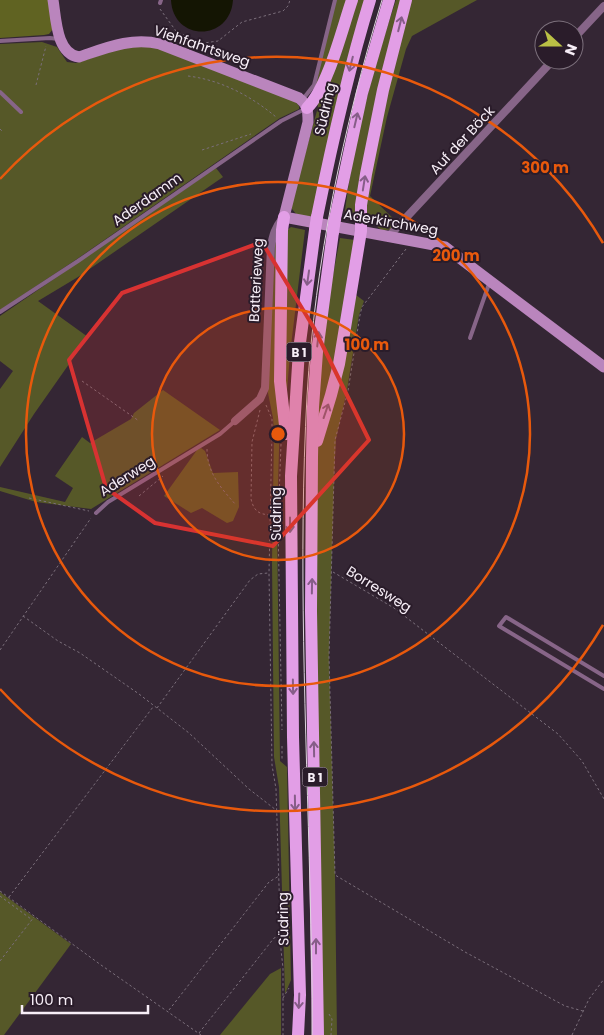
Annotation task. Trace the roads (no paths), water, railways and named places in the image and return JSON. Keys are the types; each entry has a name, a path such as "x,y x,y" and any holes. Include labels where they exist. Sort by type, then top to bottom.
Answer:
{"main road":[{"path":"305,104 314,101 323,87 352,0"},
{"name":"Südring","path":"298,1035 300,995 291,578 291,476 299,350 317,216 336,125 355,48 370,0"},
{"name":"B 1","path":"318,1035 311,611 313,407 322,302 335,220 362,92 388,0"},
{"path":"312,458 339,364 361,231 361,205 366,174 383,90 406,0"},
{"path":"284,218 282,230 280,381 291,476"}],"street":[{"path":"53,0 55,39"},
{"path":"584,27 604,6"},
{"name":"Viehfahrtsweg","path":"55,39 64,49 76,57 122,43 136,41 155,42 290,94 305,104"},
{"name":"Auf der Böck","path":"389,236 544,70"},
{"name":"Batterieweg","path":"260,399 265,388 266,379 271,246 276,226 284,218 307,130 305,104"},
{"name":"Aderkirchweg","path":"284,218 445,247 604,367"},
{"name":"Aderweg","path":"235,421 260,399"}],"lane":[{"name":"Batterieweg","path":"305,104 314,85 335,0"},
{"path":"0,41 55,39"},
{"path":"0,92 21,112"},
{"name":"Aderdamm","path":"0,312 78,261 305,104"},
{"path":"470,338 490,281"},
{"name":"Aderweg","path":"96,513 108,502 208,442 235,421"},
{"path":"604,676 506,617 500,626 604,689"}],"tram line":[{"path":"312,1035 303,580 304,457 307,396 317,295 333,196 355,97 382,0"}]}
